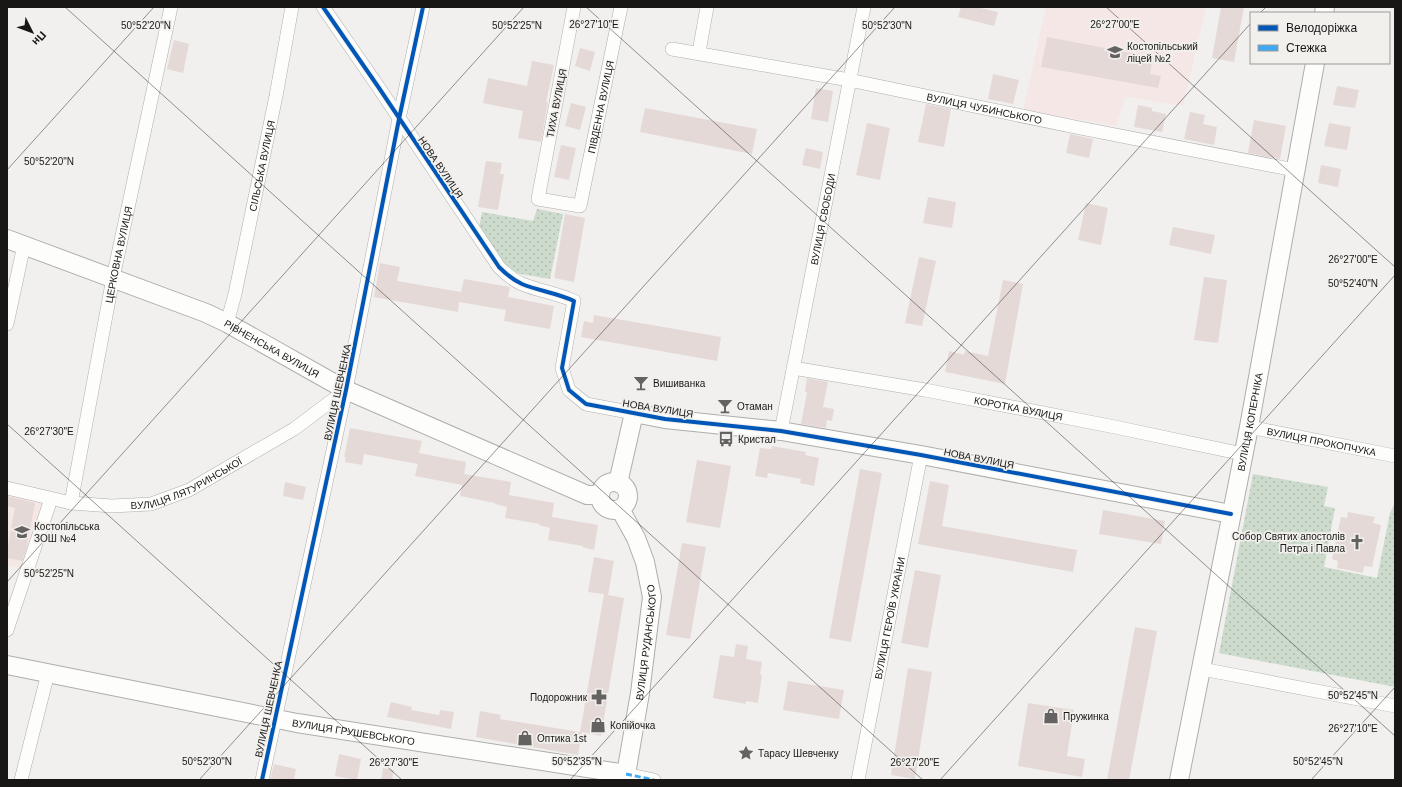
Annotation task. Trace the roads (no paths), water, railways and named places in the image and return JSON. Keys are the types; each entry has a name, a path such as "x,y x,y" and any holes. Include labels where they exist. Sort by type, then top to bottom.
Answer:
{"street":[{"name":"ЦЕРКОВНА ВУЛИЦЯ","path":"71,504 113,278 171,7"},
{"name":"СІЛЬСЬКА ВУЛИЦЯ","path":"227,323 237,286 292,7"},
{"name":"НОВА ВУЛИЦЯ","path":"323,7 498,267 511,278 522,284 563,296 574,302 562,368 569,390 586,404 665,419 781,431 921,455 1231,514"},
{"name":"ВУЛИЦЯ ШЕВЧЕНКА","path":"262,780 274,718 346,390 399,119 423,7"},
{"name":"ТИХА ВУЛИЦЯ","path":"574,7 538,199 580,206"},
{"name":"ПІВДЕННА ВУЛИЦЯ","path":"580,206 621,7"},
{"path":"699,52 708,7"},
{"name":"ВУЛИЦЯ СВОБОДИ","path":"781,431 864,7"},
{"name":"ВУЛИЦЯ ЧУБИНСЬКОГО","path":"672,49 699,52 849,80 1075,128 1295,170"},
{"name":"ВУЛИЦЯ КОПЕРНІКА","path":"1179,780 1249,427 1314,64"},
{"name":"РІВНЕНСЬКА ВУЛИЦЯ","path":"7,239 206,313 227,323 346,390 587,495 599,495"},
{"path":"7,324 24,245"},
{"name":"КОРОТКА ВУЛИЦЯ","path":"794,368 946,394 1243,454"},
{"name":"ВУЛИЦЯ ЛЯТУРИНСЬКОЇ","path":"7,488 71,504 112,506 151,504 189,490 294,429 346,390"},
{"name":"НОВА ВУЛИЦЯ","path":"618,482 634,413"},
{"name":"ВУЛИЦЯ ПРОКОПЧУКА","path":"1249,427 1395,456"},
{"name":"ВУЛИЦЯ ГЕРОЇВ УКРАЇНИ","path":"858,780 921,455"},
{"path":"618,482 624,486 628,494 626,503 620,509 615,511 602,505 599,495 600,490 607,483 618,482"},
{"path":"7,630 51,499"},
{"name":"ВУЛИЦЯ РУДАНСЬКОГО","path":"620,509 636,538 645,562 652,596 640,693 625,777"},
{"name":"ВУЛИЦЯ ГРУШЕВСЬКОГО","path":"7,665 274,718 297,724 625,777 654,780"},
{"path":"1202,669 1395,706"},
{"path":"21,780 48,673"}],"place":[{"name":"Костопільський ліцей №2","path":"1115,52"},
{"name":"Вишиванка","path":"641,383"},
{"name":"Отаман","path":"725,406"},
{"name":"Кристал","path":"726,439"},
{"name":"Костопільська ЗОШ №4","path":"22,532"},
{"name":"Собор Святих апостолів Петра і Павла","path":"1357,542"},
{"name":"Подорожник","path":"599,697"},
{"name":"Пружинка","path":"1051,716"},
{"name":"Копійочка","path":"598,725"},
{"name":"Оптика 1st","path":"525,738"},
{"name":"Тарасу Шевченку","path":"746,753"}]}
